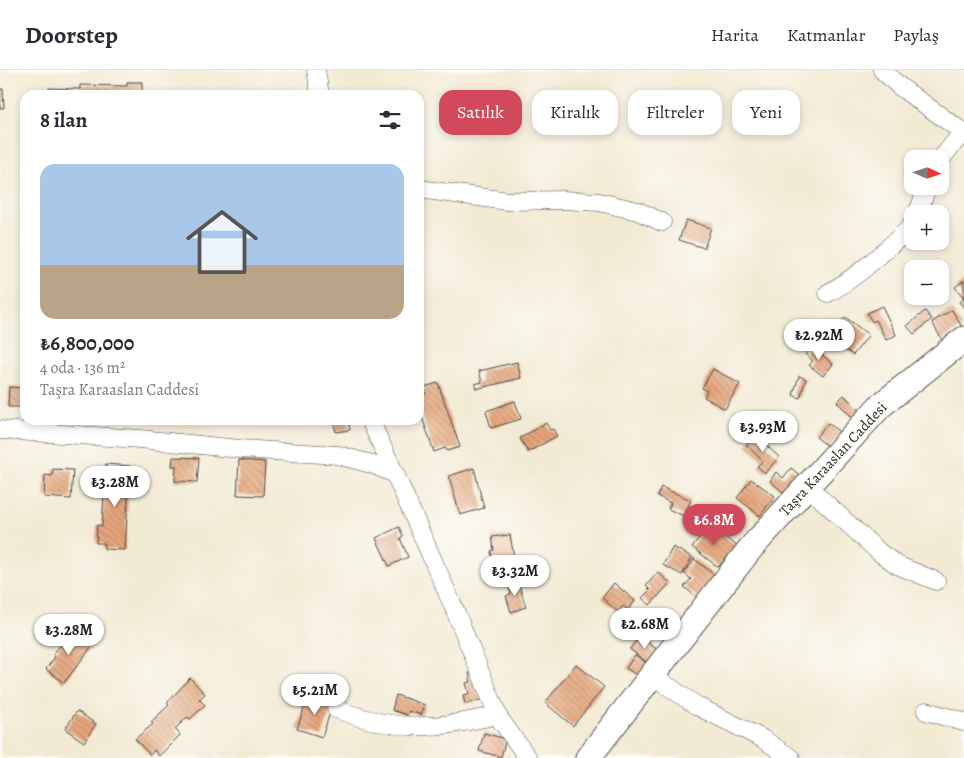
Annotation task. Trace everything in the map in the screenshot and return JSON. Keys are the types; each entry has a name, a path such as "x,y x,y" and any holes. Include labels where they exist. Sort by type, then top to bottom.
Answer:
{"street":[{"path":"316,70 319,90"},
{"path":"882,70 899,86 963,133 949,150"},
{"path":"424,190 508,201 563,200 599,202 638,211 662,222"},
{"path":"828,293 841,286 904,233"},
{"name":"Taşra Karaaslan Caddesi","path":"588,758 750,549 880,406 964,340"},
{"path":"372,425 429,548 498,715 528,758"},
{"path":"0,430 338,455 371,464 395,474"},
{"path":"807,486 879,552 897,565 936,581"},
{"path":"652,674 697,706 763,739 791,758"},
{"path":"336,709 362,719 414,728 458,724 498,715"},
{"path":"926,711 964,722"}],"building":[{"path":"127,82 142,82 142,90 49,90 49,88 80,89 80,85 127,86"},
{"path":"0,89 3,89 4,108 0,108"},
{"path":"686,220 711,228 704,248 679,240"},
{"path":"964,280 964,298 955,287"},
{"path":"964,298 964,308 959,302"},
{"path":"882,306 896,335 886,340 876,320 872,322 867,313"},
{"path":"952,310 962,327 942,340 932,322"},
{"path":"925,311 932,319 914,334 907,326"},
{"path":"845,317 869,335 853,355 830,337"},
{"path":"812,346 833,364 823,376 809,365 813,361 805,354"},
{"path":"517,362 521,378 476,389 475,384 482,382 479,371"},
{"path":"713,369 740,384 725,409 704,397 707,391 702,388"},
{"path":"799,376 806,379 800,398 793,395"},
{"path":"438,383 460,447 447,451 445,448 434,452 424,423 424,394 426,393 424,387"},
{"path":"9,387 20,388 20,407 8,407"},
{"path":"844,395 860,411 853,418 837,402"},
{"path":"515,401 521,419 491,428 486,411"},
{"path":"546,423 557,436 528,452 520,438"},
{"path":"828,423 842,434 830,448 816,437"},
{"path":"334,425 349,425 350,430 336,432"},
{"path":"755,435 779,457 765,473 757,466 763,461 746,445"},
{"path":"173,457 199,458 197,482 175,481 176,466 172,466"},
{"path":"239,460 265,462 263,496 237,495"},
{"path":"106,464 130,466 125,550 104,549 104,543 96,543 97,525 102,526"},
{"path":"474,468 484,508 460,515 449,476"},
{"path":"791,468 802,477 788,496 770,481 776,472 783,478"},
{"path":"53,469 73,470 71,499 44,497 45,475 52,476"},
{"path":"751,479 775,496 760,516 737,498"},
{"path":"661,487 691,500 684,516 668,509 671,503 657,496"},
{"path":"709,525 737,546 718,567 692,547"},
{"path":"399,527 403,536 400,538 408,557 389,566 376,538"},
{"path":"510,535 516,568 498,571 496,559 492,560 491,551 494,550 492,537"},
{"path":"673,547 692,557 682,575 663,565"},
{"path":"694,559 715,575 698,598 684,587 691,579 684,573"},
{"path":"658,572 670,583 650,605 642,598 650,590 646,586"},
{"path":"517,579 526,607 511,612 506,596 511,594 507,582"},
{"path":"614,583 635,601 628,610 623,606 618,612 602,598"},
{"path":"72,630 92,646 64,683 46,669 55,657 53,655"},
{"path":"640,636 660,652 650,665 630,649"},
{"path":"635,655 650,665 641,678 626,668"},
{"path":"576,664 604,687 573,726 545,703"},
{"path":"478,671 485,699 465,704 463,695 469,694 466,683 471,682 469,673"},
{"path":"190,678 205,694 199,699 205,705 190,719 187,717 175,729 180,735 159,756 154,750 150,755 135,739 153,724 151,722 169,705 167,703"},
{"path":"396,695 425,705 421,715 409,711 407,715 392,710"},
{"path":"308,696 333,704 322,737 297,729"},
{"path":"77,711 96,724 84,742 65,729"},
{"path":"484,733 506,739 501,757 479,751"}]}
